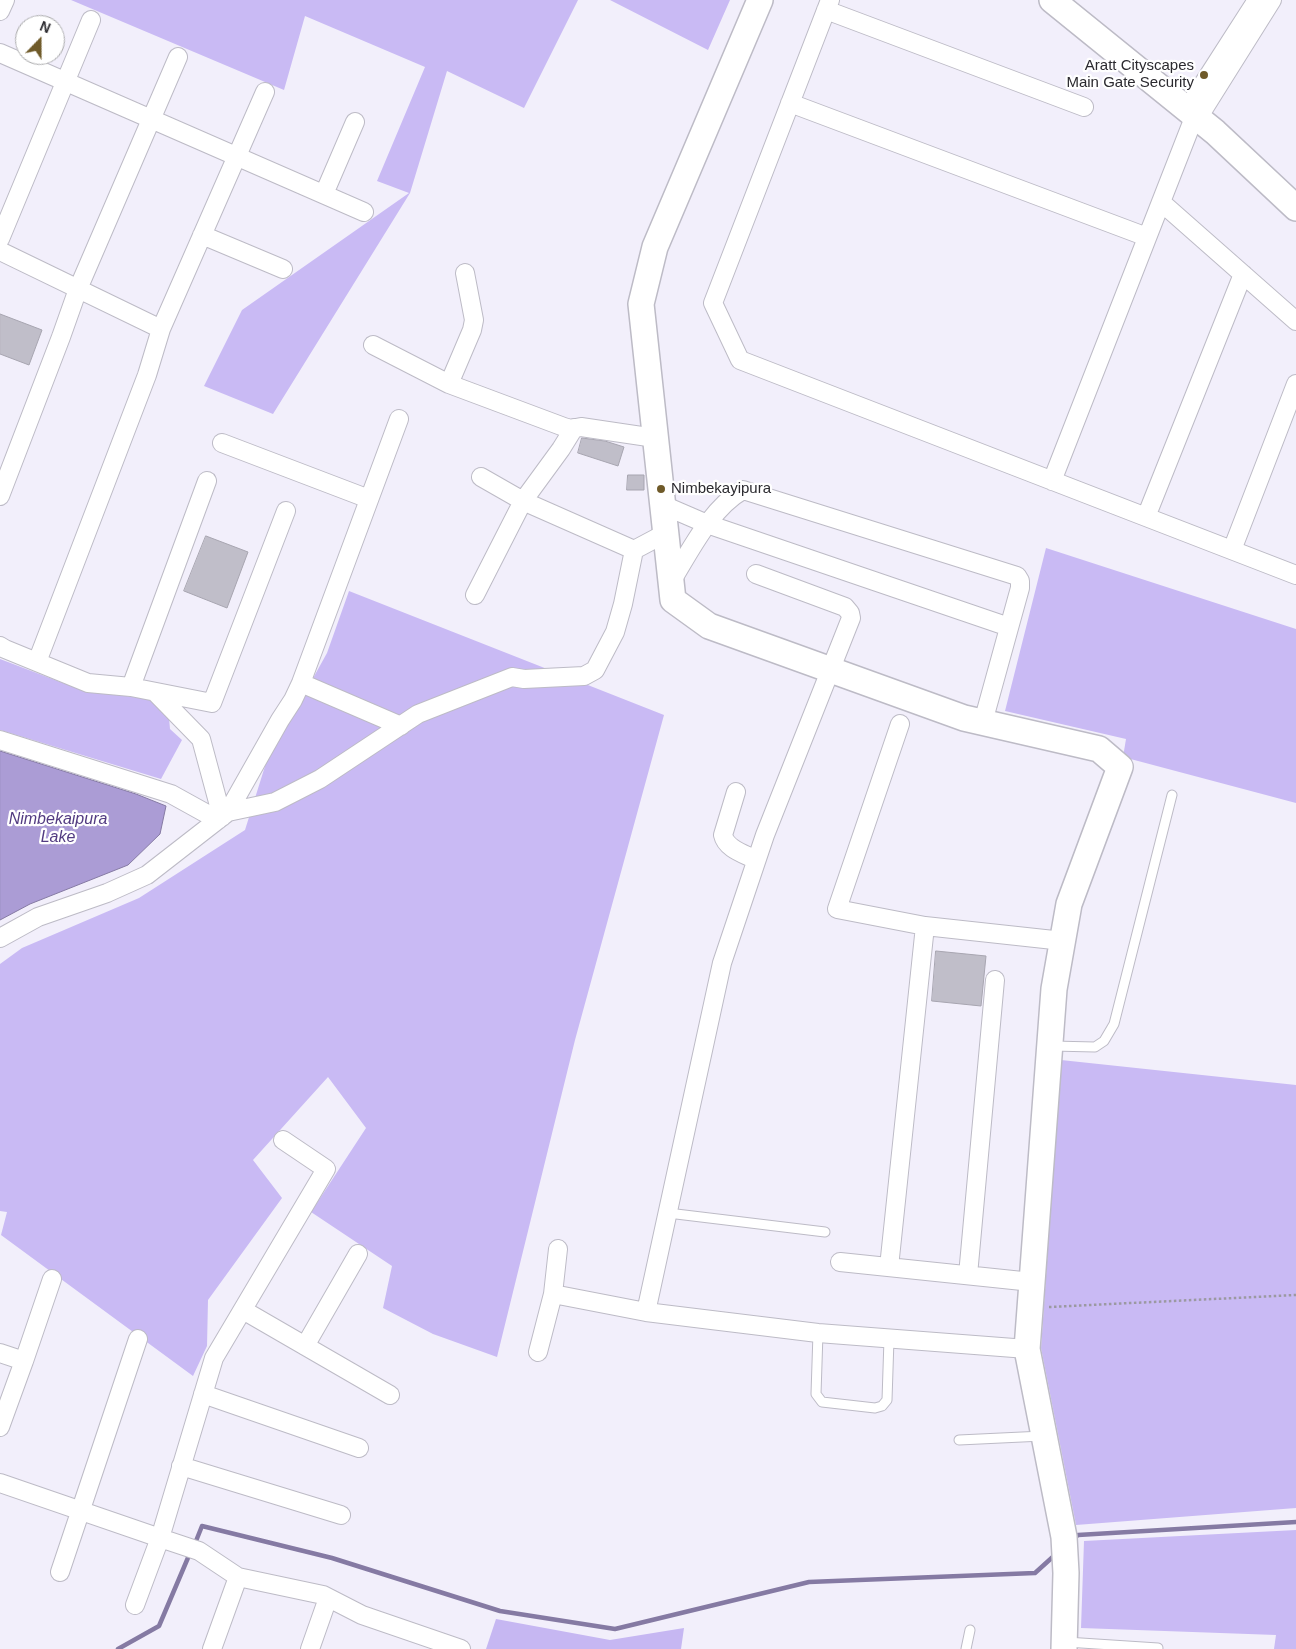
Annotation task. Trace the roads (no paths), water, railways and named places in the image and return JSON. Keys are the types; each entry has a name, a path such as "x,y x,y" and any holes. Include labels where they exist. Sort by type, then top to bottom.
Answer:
{"main road":[{"path":"760,0 655,247 641,304 673,600 709,626 964,718 1099,749 1120,767 1069,904 1054,989 1027,1349 1064,1537 1066,1573 1064,1646"},
{"path":"1052,0 1131,56 1296,208"}],"street":[{"path":"0,11 5,0"},
{"path":"1052,480 1161,202 1193,114 1218,73 1257,0"},
{"path":"1218,73 1272,0"},
{"path":"1084,108 828,5 713,303 740,360 1296,574"},
{"path":"0,239 91,20"},
{"path":"0,53 364,212"},
{"path":"0,496 78,289 178,57"},
{"path":"37,662 147,375 161,329 265,92"},
{"path":"790,103 1147,237"},
{"path":"324,194 355,122"},
{"path":"1161,202 1296,321"},
{"path":"202,235 283,270"},
{"path":"0,251 161,329"},
{"path":"449,384 472,330 474,320 465,273"},
{"path":"1146,517 1243,274"},
{"path":"372,345 449,384 564,427 581,427 655,438"},
{"path":"1232,550 1296,384"},
{"path":"0,938 38,917 107,893 148,875 222,816 293,700 399,418"},
{"path":"475,595 523,501 574,428"},
{"path":"222,443 370,499"},
{"path":"480,477 523,501 634,550"},
{"path":"131,687 206,480"},
{"path":"671,582 707,524 734,495 743,490 1017,576 1020,581 1020,588 983,722"},
{"path":"663,505 707,524 1009,626"},
{"path":"0,646 88,683 131,687 212,703 286,511"},
{"path":"634,550 666,533"},
{"path":"0,740 171,794 222,816 275,802 320,779 418,714 512,677 524,679 584,676 594,670 615,632 634,550"},
{"path":"646,1312 722,963 765,835 851,618 850,613 845,607 756,574"},
{"path":"300,683 400,726"},
{"path":"155,692 201,739 222,816"},
{"path":"900,724 837,909 925,926 1063,941"},
{"path":"736,792 723,835 724,840 729,846 756,860"},
{"path":"889,1267 925,926"},
{"path":"968,1275 995,980"},
{"path":"136,1606 160,1538 214,1358 326,1169 283,1140"},
{"path":"538,1352 553,1294 558,1249"},
{"path":"305,1346 358,1254"},
{"path":"840,1262 1032,1282"},
{"path":"0,1427 52,1279"},
{"path":"553,1294 646,1312 818,1333 1027,1349"},
{"path":"242,1310 390,1395"},
{"path":"60,1572 138,1339"},
{"path":"0,1353 24,1361"},
{"path":"203,1394 359,1448"},
{"path":"181,1466 341,1515"},
{"path":"0,1483 199,1551 238,1577 322,1596 420,1642 460,1649"},
{"path":"212,1649 238,1577"},
{"path":"310,1649 328,1598"}],"lane":[{"path":"1049,1046 1095,1047 1104,1041 1114,1024 1172,795"},
{"path":"668,1213 825,1232"},
{"path":"818,1333 816,1394 822,1402 875,1408 882,1406 887,1400 889,1339"},
{"path":"959,1440 1044,1436"},
{"path":"966,1649 970,1630"},
{"path":"1064,1646 1158,1648"}],"water":[{"name":"Nimbekaipura Lake","path":"0,751 136,794 166,806 160,834 128,865 30,904 0,920"}],"waterway":[{"path":"1074,1539 1078,1535 1296,1522"},
{"path":"194,1546 202,1526 332,1558 500,1611 615,1629 809,1582 1035,1573 1056,1554"},
{"path":"118,1649 159,1626 190,1553"}],"place":[{"name":"Aratt Cityscapes Main Gate Security","path":"1204,75"},
{"name":"Nimbekayipura","path":"661,489"}]}
